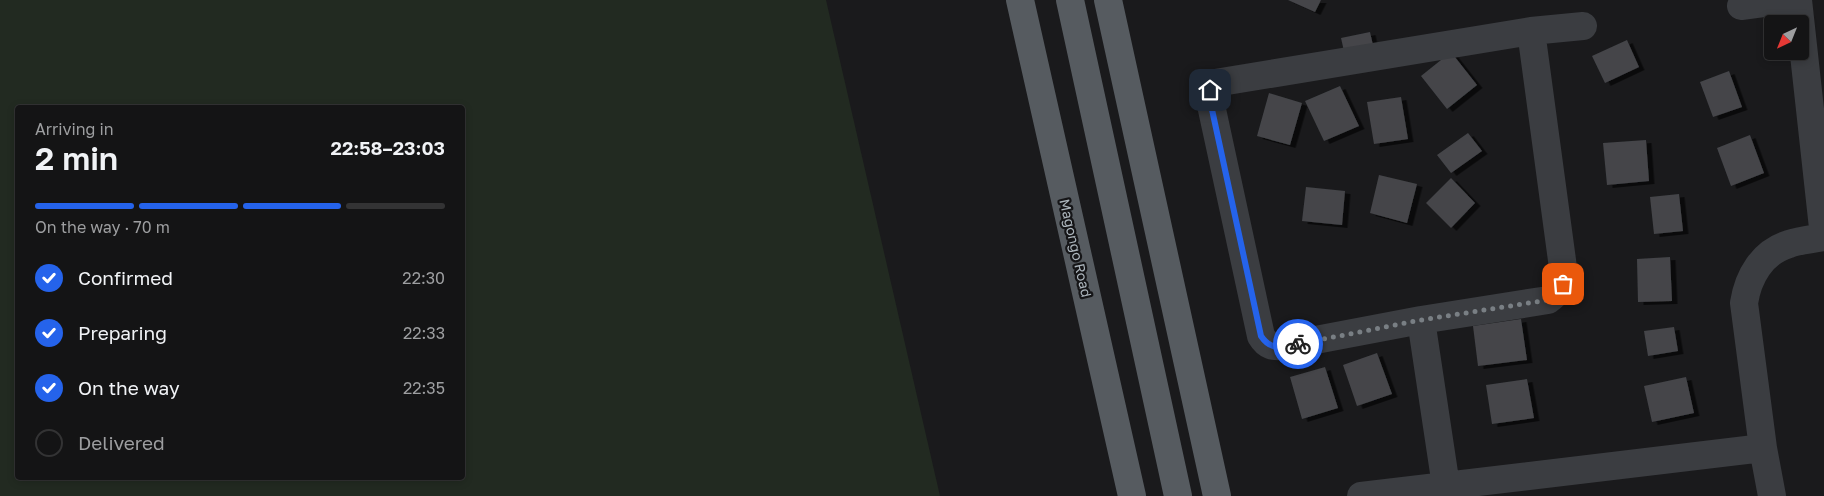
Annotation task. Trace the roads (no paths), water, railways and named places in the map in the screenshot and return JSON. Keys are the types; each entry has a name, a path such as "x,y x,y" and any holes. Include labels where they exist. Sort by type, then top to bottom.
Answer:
{"main road":[{"name":"Magongo Road","path":"1020,0 1132,496"},
{"path":"1070,0 1178,496"},
{"path":"1108,0 1217,496"}],"street":[{"path":"1741,6 1786,0"},
{"path":"1772,496 1763,448 1744,303 1746,287 1754,271 1775,250 1789,244 1824,237 1798,0"},
{"path":"1531,31 1564,275 1563,284 1555,295 1548,300 1421,320 1284,346 1275,347 1266,343 1261,336 1211,105 1210,90 1215,83 1531,31 1583,26"},
{"path":"1421,320 1446,486"},
{"path":"1361,496 1763,448"}]}
